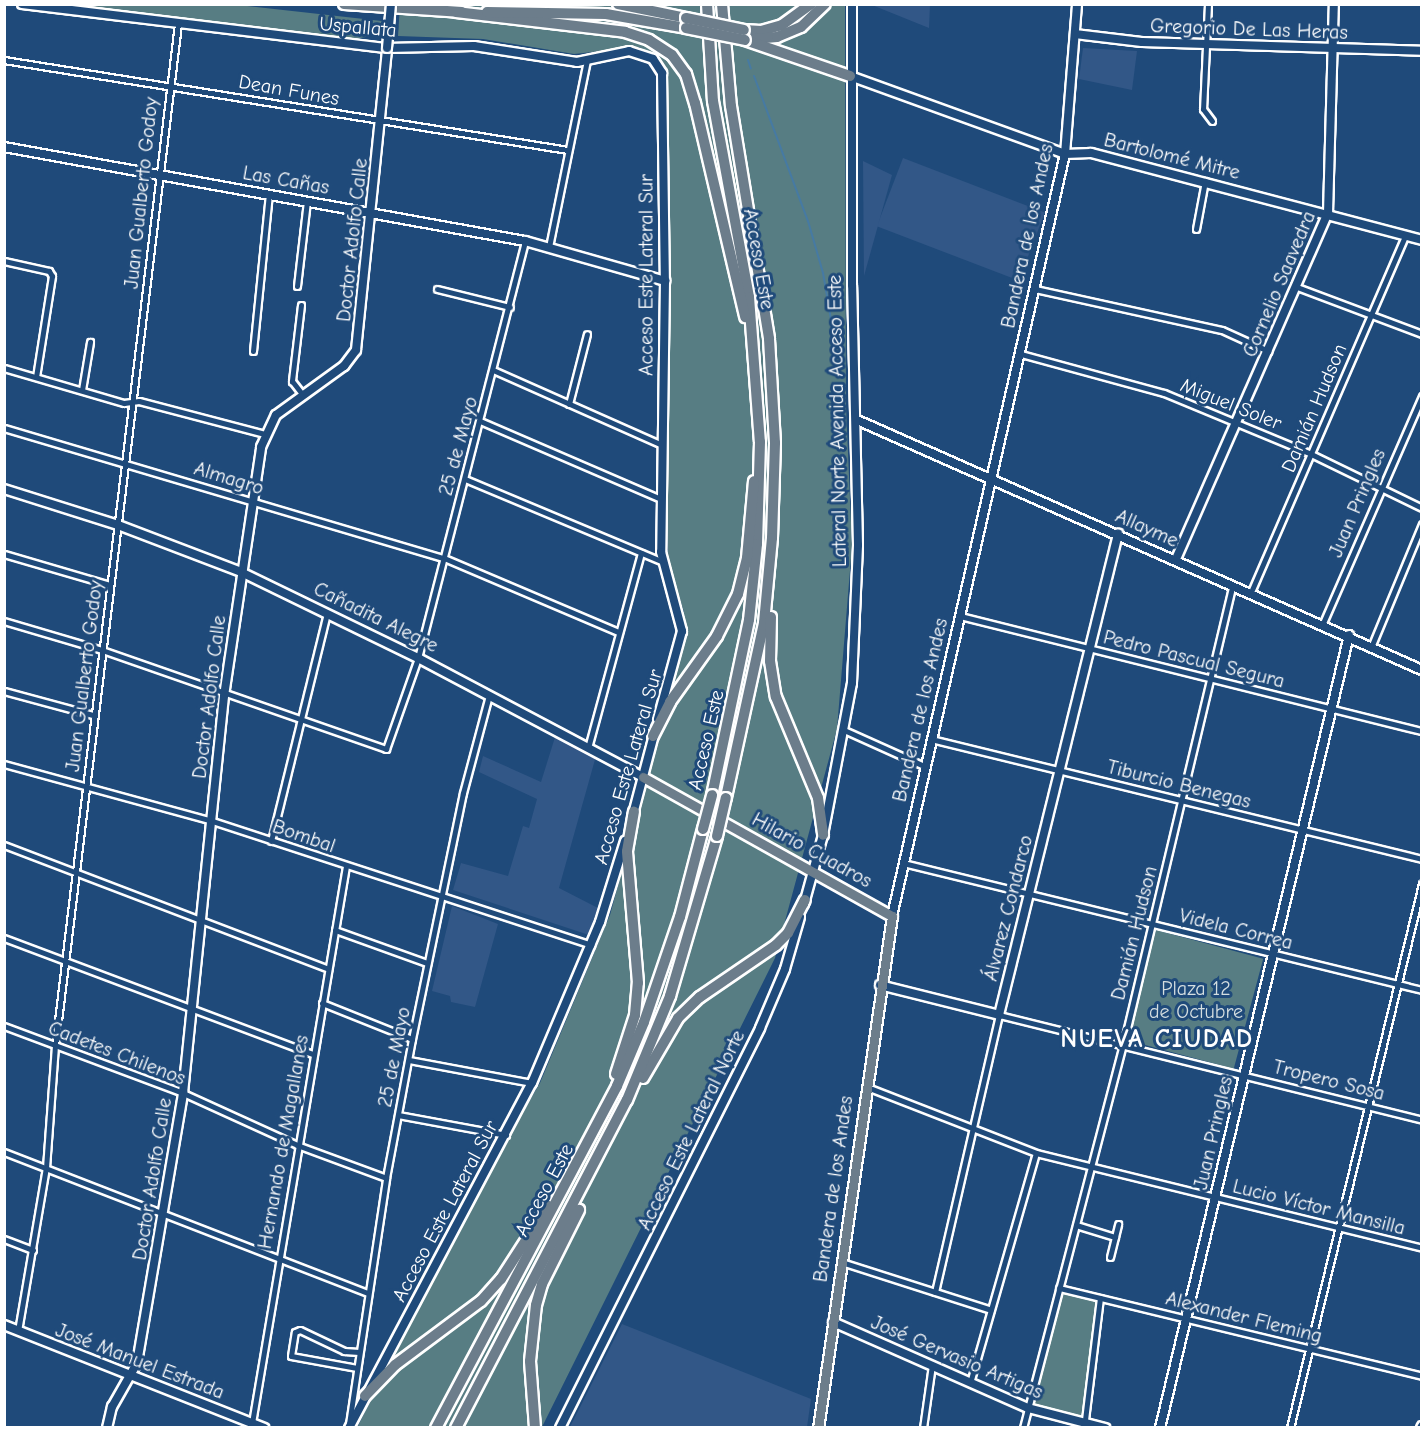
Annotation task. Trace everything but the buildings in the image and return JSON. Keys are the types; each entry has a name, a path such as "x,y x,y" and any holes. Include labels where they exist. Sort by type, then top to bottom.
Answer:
{"highway":[{"path":"344,4 456,12 625,32 661,46 679,63 695,103 739,290 757,409"},
{"path":"618,4 686,23 745,35 850,76"},
{"name":"Acceso Este","path":"436,1428 591,1140 644,1022 680,917 712,795 750,611 757,544 760,442 749,297 713,101 707,4"},
{"path":"745,35 782,25 811,4"},
{"path":"745,35 789,33 814,17 825,4"},
{"name":"Acceso Este","path":"456,1428 611,1135 670,996 717,836 764,623 774,502 774,412 765,302 731,106 722,6"},
{"path":"456,12 606,14 686,23"},
{"path":"774,412 780,470 770,661 781,714 818,798 823,835"},
{"path":"653,736 670,702 717,636 738,594 747,558 760,442"},
{"path":"607,1107 635,1015 638,992 627,851 634,812"},
{"path":"627,1100 678,1018 700,997 776,945 788,933 805,900"},
{"path":"535,1428 531,1344 536,1305 611,1135"},
{"path":"365,1396 395,1365 494,1287 591,1140"}],"main road":[{"name":"Cañadita Alegre","path":"643,777 714,816"},
{"name":"Hilario Cuadros","path":"714,816 892,916"},
{"name":"Bandera de los Andes","path":"818,1428 880,985 892,916"}],"street":[{"name":"Uspallata","path":"22,4 387,48 474,46 586,61 629,51 653,60"},
{"name":"Doctor Adolfo Calle","path":"106,1428 112,1407 132,1376 183,1093 224,696 252,501 265,434 276,415 345,366 356,350 373,213 391,4"},
{"name":"Lateral Norte Avenida Acceso Este","path":"823,835 852,683 857,557 857,420 850,76 852,4"},
{"name":"Bandera de los Andes","path":"892,916 930,738 993,479 1065,154 1077,4"},
{"path":"1208,4 1203,110 1212,121"},
{"name":"Cornelio Saavedra","path":"1176,559 1328,213 1334,4"},
{"name":"Juan Gualberto Godoy","path":"18,1331 46,1168 55,1046 93,715 126,463 168,84 178,24"},
{"name":"Gregorio De Las Heras","path":"1075,34 1207,46 1422,51"},
{"name":"Dean Funes","path":"4,60 168,84 380,121 568,150"},
{"name":"Acceso Este Lateral Sur","path":"348,1428 506,1135 532,1083 591,945 634,812 682,631 680,613 663,562 661,498 665,281 662,73 653,60"},
{"path":"549,247 586,61"},
{"name":"Bartolomé Mitre","path":"850,76 1065,154 1091,153 1328,213 1422,240"},
{"name":"Las Cañas","path":"4,147 525,241 665,281"},
{"path":"1196,229 1205,182"},
{"path":"253,351 269,194"},
{"path":"297,286 307,201"},
{"name":"Damián Hudson","path":"1251,592 1405,236"},
{"name":"25 de Mayo","path":"418,658 510,307 525,241"},
{"path":"4,261 49,271 52,276 36,377"},
{"path":"1297,287 1422,334"},
{"path":"437,289 510,307"},
{"path":"1035,289 1222,330 1268,351"},
{"path":"301,305 292,381 303,395"},
{"path":"569,404 587,334"},
{"path":"82,390 90,342"},
{"name":"Miguel Soler","path":"1021,354 1153,390 1237,422 1382,487 1422,508"},
{"path":"4,368 82,390 265,434"},
{"path":"493,370 662,445"},
{"name":"Juan Pringles","path":"1323,623 1422,396"},
{"name":"Allayme","path":"857,420 1323,623 1422,670"},
{"path":"480,421 661,498"},
{"name":"Almagro","path":"4,428 444,558 618,632"},
{"path":"465,479 663,562"},
{"name":"Cañadita Alegre","path":"4,489 118,525 242,572 418,658 643,777"},
{"path":"1372,645 1422,524"},
{"name":"Álvarez Condarco","path":"935,1292 999,1015 1118,534"},
{"path":"588,748 641,553"},
{"path":"4,554 110,585"},
{"name":"Damián Hudson","path":"1023,1428 1122,1046 1234,584"},
{"path":"271,841 327,613"},
{"name":"Pedro Pascual Segura","path":"960,616 1422,731"},
{"path":"4,621 102,650 224,696 386,749 418,658"},
{"name":"Juan Pringles","path":"1160,1428 1350,635"},
{"path":"4,691 93,715"},
{"name":"25 de Mayo","path":"348,1428 386,1178 412,1039 441,897 489,695"},
{"path":"844,730 924,766"},
{"name":"Tiburcio Benegas","path":"930,738 1422,859"},
{"name":"Bombal","path":"4,764 212,821 591,945"},
{"name":"Acceso Este Lateral Norte","path":"560,1428 760,1028 785,969 823,835"},
{"path":"4,845 328,969"},
{"name":"Videla Correa","path":"903,863 1422,990"},
{"name":"Hernando de Magallanes","path":"247,1424 278,1260 346,866"},
{"path":"1290,1428 1422,884"},
{"path":"334,930 427,963"},
{"path":"4,938 313,1054"},
{"name":"Tropero Sosa","path":"880,985 1422,1120"},
{"path":"322,1003 412,1039"},
{"name":"Cadetes Chilenos","path":"4,1026 183,1093 297,1145 386,1178"},
{"path":"409,1060 532,1083"},
{"name":"Lucio Víctor Mansilla","path":"866,1087 1035,1153 1422,1248"},
{"path":"398,1114 506,1135"},
{"path":"4,1152 368,1293"},
{"path":"970,1383 1035,1153"},
{"path":"1110,1257 1118,1224"},
{"path":"1076,1225 1115,1237"},
{"path":"4,1239 33,1250"},
{"path":"841,1262 991,1310"},
{"name":"Alexander Fleming","path":"1059,1288 1422,1376"},
{"path":"1084,1425 1100,1298"},
{"name":"José Gervasio Artigas","path":"833,1322 1028,1408 1084,1425 1105,1428"},
{"name":"José Manuel Estrada","path":"4,1325 247,1424 264,1428"},
{"path":"357,1368 291,1356 295,1332 300,1330 344,1351 359,1352"},
{"path":"923,1428 932,1365"}],"shaded area":[{"path":"872,5 930,5 929,28"},
{"path":"1083,48 1137,51 1132,90 1079,79"},
{"path":"903,158 1045,212 1019,281 877,226"},
{"path":"863,161 892,175 864,276"},
{"path":"556,734 596,756 559,888 598,908 589,935 453,890 461,863 508,876 523,826 529,828 537,799 479,772 483,756 541,782"},
{"path":"452,906 498,924 475,1007 451,1002 450,996 432,991"},
{"path":"622,1324 811,1399 807,1427 570,1427"}],"green space":[{"path":"67,5 239,5 382,21 382,27 376,35 355,39"},
{"path":"400,5 845,5 846,406 852,546 837,729 775,958 542,1427 357,1428 468,1204 540,1083 610,915 685,639 684,612 668,561 666,69 659,58 639,47 574,54 483,39 398,36"},
{"name":"Plaza 12 de Octubre","path":"1156,930 1263,959 1234,1069 1126,1040"},
{"path":"1061,1292 1096,1300 1082,1417 1031,1405"}],"waterway":[{"path":"748,60 751,69"},
{"path":"754,76 808,221 823,273 834,337"}],"district":[{"name":"NUEVA CIUDAD","path":"1157,1040"}]}
